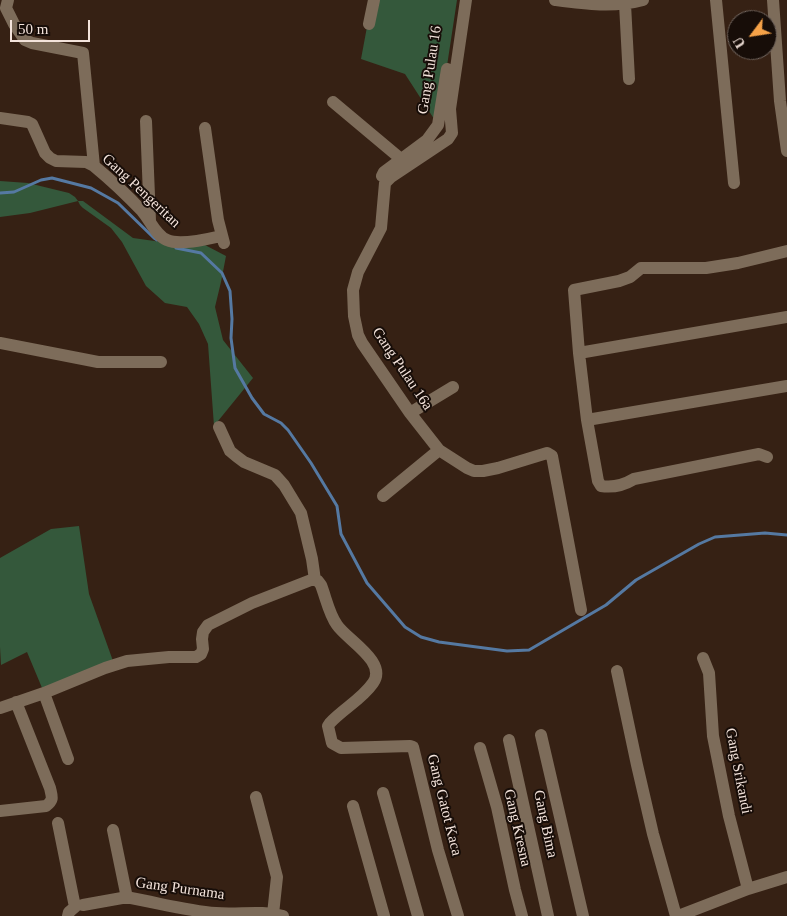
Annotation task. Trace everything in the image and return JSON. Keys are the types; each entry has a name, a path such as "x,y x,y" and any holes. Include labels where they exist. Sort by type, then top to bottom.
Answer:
{"street":[{"path":"8,0 6,8 25,40 32,44 83,53 94,166"},
{"path":"369,24 374,0"},
{"name":"Gang Pulau 16","path":"382,176 384,172 427,140 438,125 458,0"},
{"name":"Gang Pulau 16a","path":"466,0 450,109 452,133 448,139 385,183 381,228 358,272 353,290 354,316 358,335 382,374 439,450 474,471 498,468 548,453 552,456 581,610"},
{"path":"556,0 633,2 629,79"},
{"path":"716,0 734,183"},
{"path":"773,0 780,101 787,151"},
{"path":"333,102 401,159"},
{"name":"Gang Pengeritan","path":"0,118 32,124 45,153 56,161 86,162 94,166 150,221 161,236 173,242 223,240 205,128"},
{"path":"146,121 150,221"},
{"path":"767,457 759,454 634,479 627,483 609,487 601,486 598,481 587,420 578,353 574,290 619,282 630,277 641,268 706,268 787,251"},
{"path":"578,353 787,317"},
{"path":"0,343 98,362 161,362"},
{"path":"587,420 787,386"},
{"path":"410,413 453,387"},
{"path":"0,708 127,661 169,657 196,657 201,654 203,649 202,639 208,625 252,603 315,580 301,513 284,485 275,475 244,462 230,451 219,427"},
{"path":"383,496 439,450"},
{"name":"Gang Gatot Kaca","path":"315,580 321,585 332,617 337,625 367,655 376,668 373,684 328,726 332,743 341,748 413,747 438,850 458,916"},
{"name":"Gang Srikandi","path":"703,658 710,680 713,736 729,816 748,889"},
{"path":"617,671 653,834 677,916 748,889 787,877"},
{"path":"44,693 68,759"},
{"path":"0,811 46,806 51,802 52,797 16,702"},
{"path":"541,735 583,916"},
{"name":"Gang Bima","path":"509,740 548,916"},
{"name":"Gang Kresna","path":"480,748 497,807 522,916"},
{"path":"382,793 418,916"},
{"name":"Gang Purnama","path":"83,905 127,898 199,911 278,915 277,877 256,797"},
{"path":"353,806 384,916"},
{"path":"58,823 75,907 69,912 68,916"},
{"path":"113,830 127,898"}],"green space":[{"path":"372,0 457,0 438,125 405,74 361,59"},
{"path":"0,181 28,183 69,193 78,201 30,213 0,217"},
{"path":"78,201 83,201 133,238 176,244 205,245 226,256 215,307 223,340 253,378 214,426 208,344 199,324 187,307 165,303 146,286 122,242 111,228 83,208"},
{"path":"79,526 89,594 113,661 45,695 27,652 1,665 0,558 51,529"}],"waterway":[{"path":"0,193 14,192 41,180 52,178 91,188 118,203 157,240"},
{"path":"176,248 201,253 222,273 230,291 231,338 235,368 252,398 264,414 281,423 288,430 311,463 337,506 341,534 367,583 405,627 421,637 439,642 507,651 529,650 606,605 636,580 699,544 715,537 765,533 787,535"}]}
